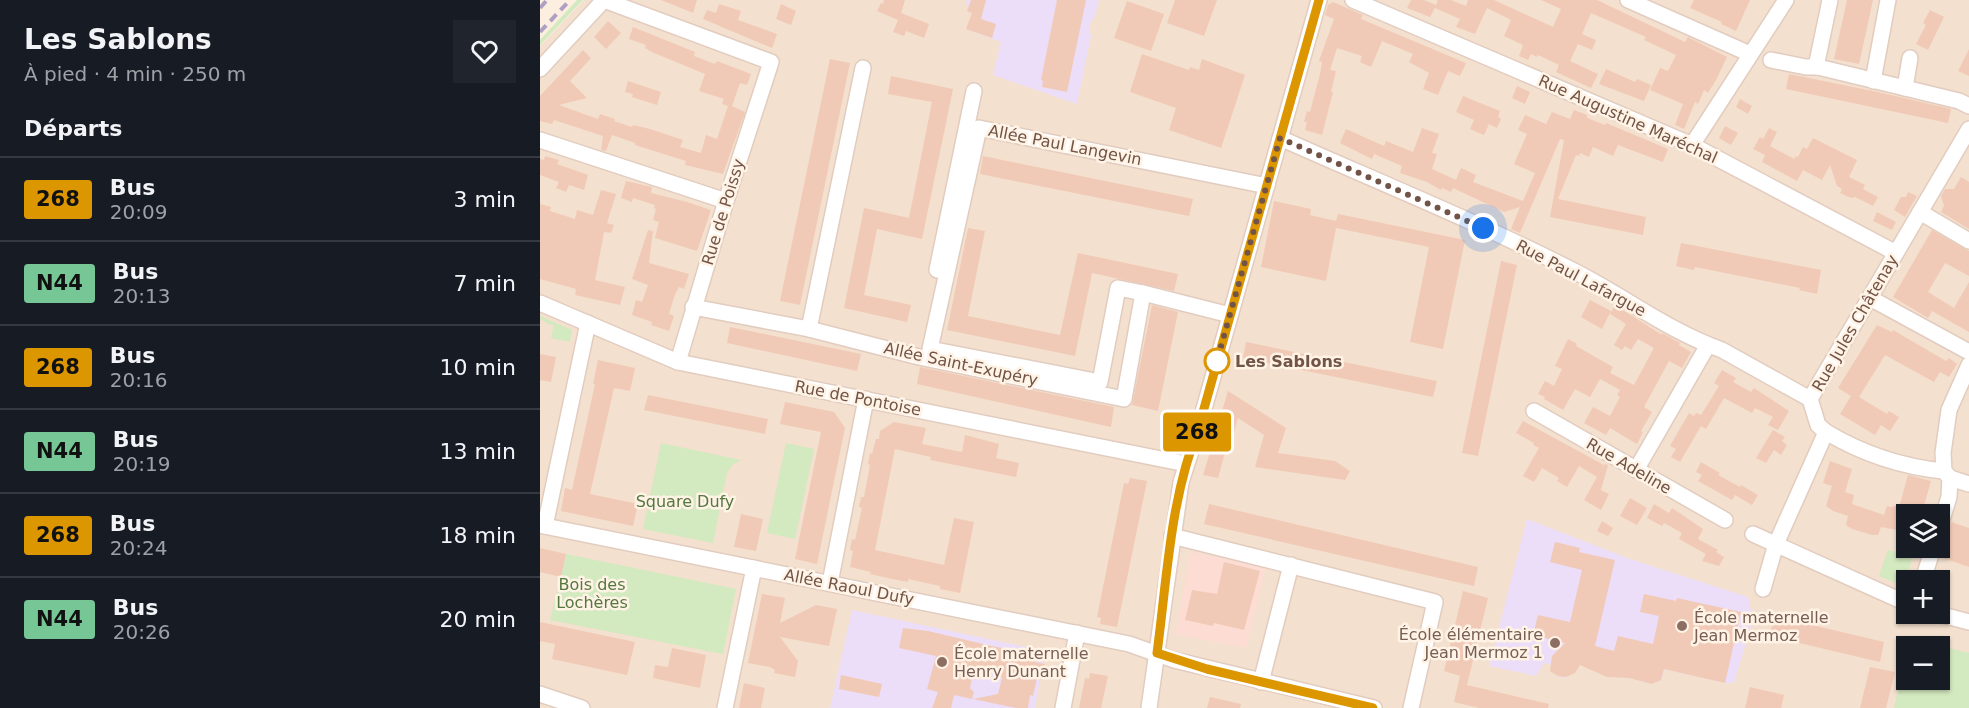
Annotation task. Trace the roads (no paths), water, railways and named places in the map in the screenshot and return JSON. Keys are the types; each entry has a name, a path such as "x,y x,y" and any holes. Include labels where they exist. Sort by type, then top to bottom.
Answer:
{"street":[{"name":"Rue de Poissy","path":"604,0 771,62 693,307 678,362"},
{"path":"540,69 604,0"},
{"path":"1149,708 1172,536 1185,468 1198,430 1319,0"},
{"name":"Rue Augustine Maréchal","path":"1353,0 1692,146 1896,254"},
{"path":"1628,0 1750,54"},
{"path":"1692,146 1786,0"},
{"path":"1818,68 1817,62 1830,0"},
{"path":"1873,81 1888,0"},
{"path":"1905,88 1910,58"},
{"path":"1771,60 1905,88 1959,101 1969,106"},
{"path":"809,329 863,68"},
{"name":"Allée Paul Langevin","path":"925,353 974,91"},
{"name":"Allée Paul Langevin","path":"925,353 979,128 1267,186"},
{"name":"Rue Jules Châtenay","path":"1826,432 1818,425 1810,399 1969,129"},
{"name":"Rue Paul Lafargue","path":"1280,138 1483,228 1577,273 1810,399"},
{"path":"540,140 726,201"},
{"path":"1920,213 1969,241"},
{"name":"Allée Saint-Exupéry","path":"925,353 1100,382 1118,288 1230,315"},
{"name":"Allée Saint-Exupéry","path":"693,307 925,353 1124,399 1143,293"},
{"path":"1870,298 1969,352"},
{"name":"Rue de Pontoise","path":"540,303 678,362 866,399 1185,468"},
{"path":"542,526 588,323"},
{"path":"1636,470 1708,345"},
{"path":"1946,504 1947,475 1943,453 1949,410 1969,365"},
{"path":"830,584 866,399"},
{"name":"Rue Adeline","path":"1534,411 1725,520"},
{"path":"1763,589 1776,544 1826,432 1850,446 1881,459 1947,475 1969,484"},
{"name":"Allée Raoul Dufy","path":"542,526 1129,644 1174,660 1374,708"},
{"path":"1753,534 1896,598"},
{"path":"1172,536 1435,602 1411,708"},
{"path":"1261,682 1291,566"},
{"path":"725,708 754,568"},
{"path":"1950,617 1969,622"},
{"path":"1063,708 1077,633"},
{"path":"540,694 582,708"}],"railway":[{"path":"540,8 547,0"},
{"path":"540,32 570,0"}],"place":[{"name":"Les Sablons","path":"1217,361"},
{"name":"École maternelle Jean Mermoz","path":"1682,626"},
{"name":"École élémentaire Jean Mermoz 1","path":"1555,643"},
{"name":"École maternelle Henry Dunant","path":"942,662"}],"park label":[{"name":"Square Dufy","path":"685,501"},
{"name":"Bois des Lochères","path":"592,593"}]}
